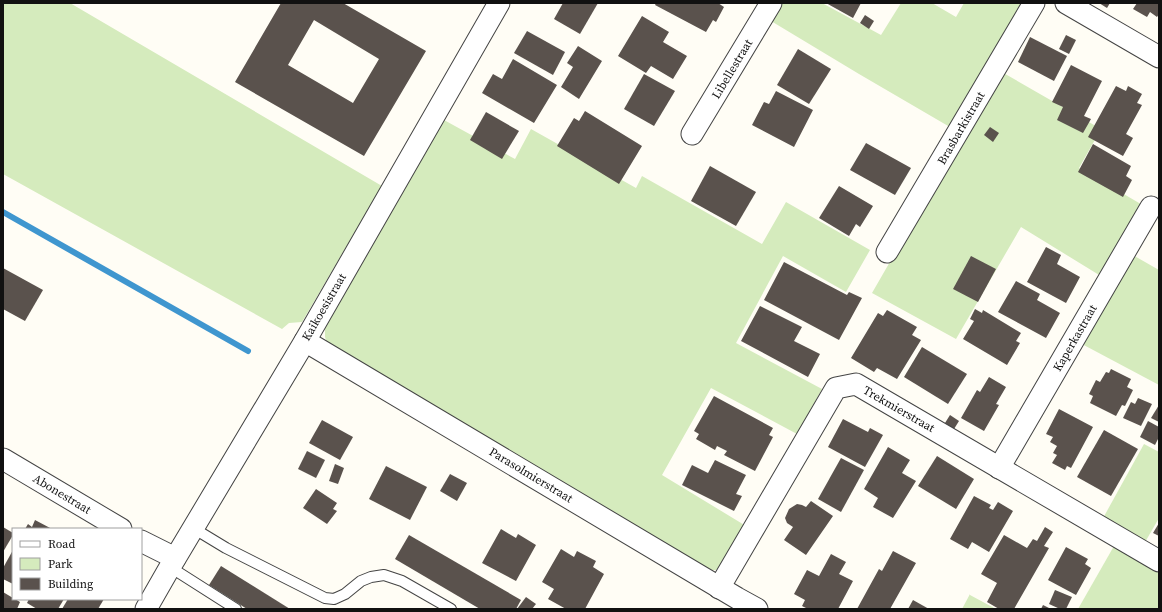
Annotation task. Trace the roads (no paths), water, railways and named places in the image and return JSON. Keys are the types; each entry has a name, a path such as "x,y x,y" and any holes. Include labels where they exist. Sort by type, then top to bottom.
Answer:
{"street":[{"name":"Kaikoesistraat","path":"146,609 305,342 499,3"},
{"name":"Libellestraat","path":"692,134 771,3"},
{"name":"Brasbarkistraat","path":"888,252 1034,3"},
{"path":"1066,3 1159,57"},
{"name":"Kaperkastraat","path":"999,468 1151,207"},
{"name":"Parasolmierstraat","path":"305,342 719,588 757,609"},
{"name":"Trekmierstraat","path":"719,588 836,388 856,384 1159,561"},
{"name":"Abonestraat","path":"3,459 119,528"},
{"path":"142,542 173,562"}],"lane":[{"path":"193,528 226,548 325,598 334,599 345,594 361,581 371,576 384,575 402,581 452,609"},
{"path":"173,562 236,609"}],"waterway":[{"path":"3,212 248,351"}]}
